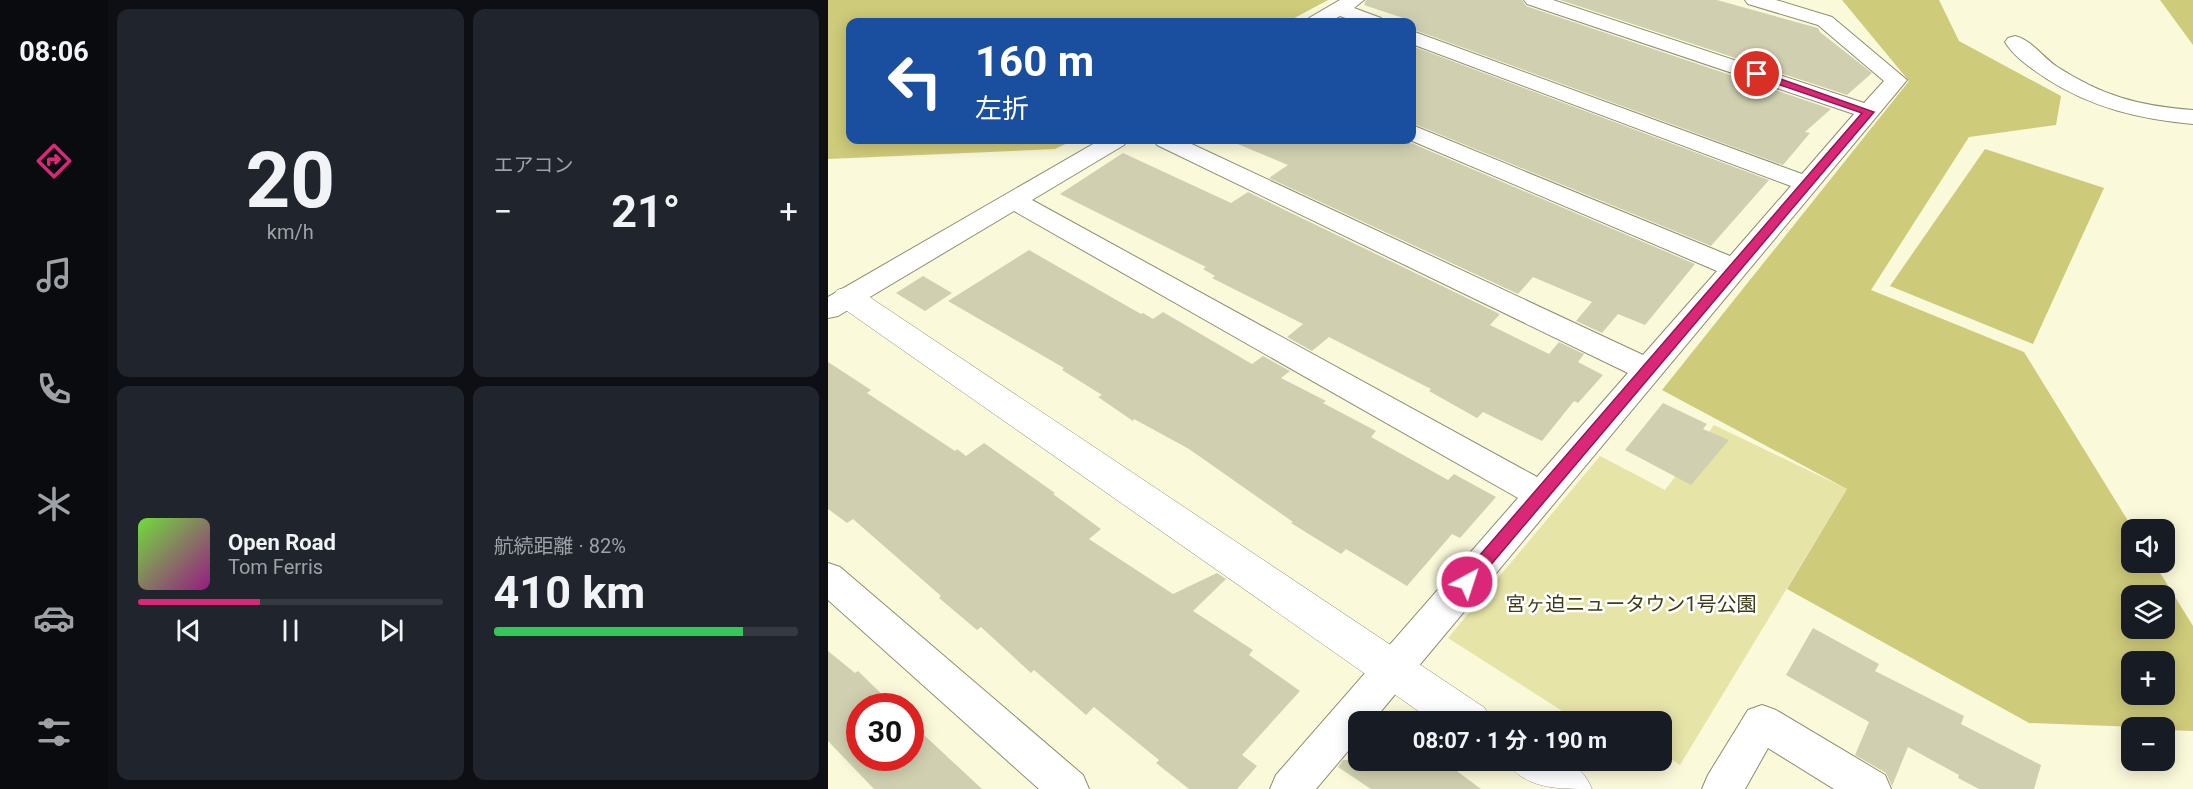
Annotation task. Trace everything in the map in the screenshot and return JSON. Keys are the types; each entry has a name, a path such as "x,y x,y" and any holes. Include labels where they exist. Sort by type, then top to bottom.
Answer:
{"street":[{"path":"1534,0 1869,112"},
{"path":"1290,789 1896,80 1825,21 1755,0"},
{"path":"1323,18 1346,5 1367,18"},
{"path":"1416,38 1807,184"},
{"path":"2015,42 2030,60 2102,101 2130,110 2193,117"},
{"path":"1416,134 1735,268"},
{"path":"1109,144 838,303 1454,711"},
{"path":"1173,144 1648,370"},
{"path":"1013,200 1541,495"},
{"path":"828,578 1068,789"},
{"path":"1722,789 1762,723 1871,789"},
{"path":"1544,771 1570,789"}],"green space":[{"name":"宮ヶ迫ニュータウン1号公園","path":"1714,425 1847,489 1680,765 1672,760 1672,711 1562,711 1448,638 1600,456 1665,490"}],"shaded area":[{"path":"828,0 1328,0 1294,18 846,18 846,144 1066,144 1055,149 828,159"},
{"path":"1842,0 1939,0 1959,41 2061,96 2056,125 1969,137 1871,290 2024,352 2127,519 2121,519 2121,573 2160,573 2168,585 2121,585 2121,639 2175,639 2175,597 2193,626 2193,731 2175,730 2175,717 2121,717 2121,726 2029,723 1787,589 1847,489 1662,390 1909,81"},
{"path":"2160,0 2193,0 2193,45"},
{"path":"1985,149 2104,188 2033,344 1890,286"}],"building":[{"path":"1366,0 1522,0 1526,6 1831,109 1805,132 1810,133 1783,165 1416,30 1416,18 1403,18 1364,5"},
{"path":"1560,0 1717,0 1818,28 1872,73 1847,95"},
{"path":"1416,48 1769,180 1711,246 1416,125"},
{"path":"1238,144 1414,144 1695,264 1645,325 1618,314 1602,333 1576,321 1592,302 1533,277 1518,294 1269,178 1288,165"},
{"path":"1123,153 1231,203 1248,192 1500,314 1490,325 1549,354 1559,342 1584,354 1578,362 1603,375 1578,403 1574,401 1542,441 1483,412 1477,418 1429,391 1431,389 1329,337 1312,351 1287,337 1303,324 1212,278 1215,276 1203,269 1206,267 1060,194"},
{"path":"1029,250 1141,314 1153,319 1163,312 1252,364 1263,356 1290,371 1281,378 1326,401 1323,403 1376,431 1371,437 1448,480 1454,474 1496,497 1460,538 1452,534 1407,586 1346,549 1341,554 1291,523 1293,522 1189,449 1134,419 1133,421 1098,397 1102,395 1062,370 1064,368 948,301"},
{"path":"923,276 952,293 925,311 896,293"},
{"path":"828,362 871,390 867,393 955,451 957,449 966,456 984,443 1101,529 1089,539 1173,594 1217,573 1226,579 1193,611 1253,650 1249,655 1300,691 1242,755 1257,766 1237,789 1189,789 1156,763 1159,760 1094,707 1086,715 1034,670 1031,673 981,627 977,630 853,519 847,523 828,509"},
{"path":"1663,403 1707,424 1703,429 1729,440 1691,485 1625,450"},
{"path":"1813,628 1879,664 1875,671 1964,716 1961,724 2041,765 2034,789 1979,789 1958,778 1959,775 1908,747 1892,786 1886,773 1855,755 1869,722 1786,675"},
{"path":"828,651 855,673 858,671 881,693 846,693 846,760 828,741"},
{"path":"924,735 982,789 874,789 857,771 924,771"},
{"path":"1343,760 1348,760 1348,771 1457,771 1481,789 1371,789 1338,767"}],"route":[{"path":"1467,582 1869,112 1757,74"}]}
